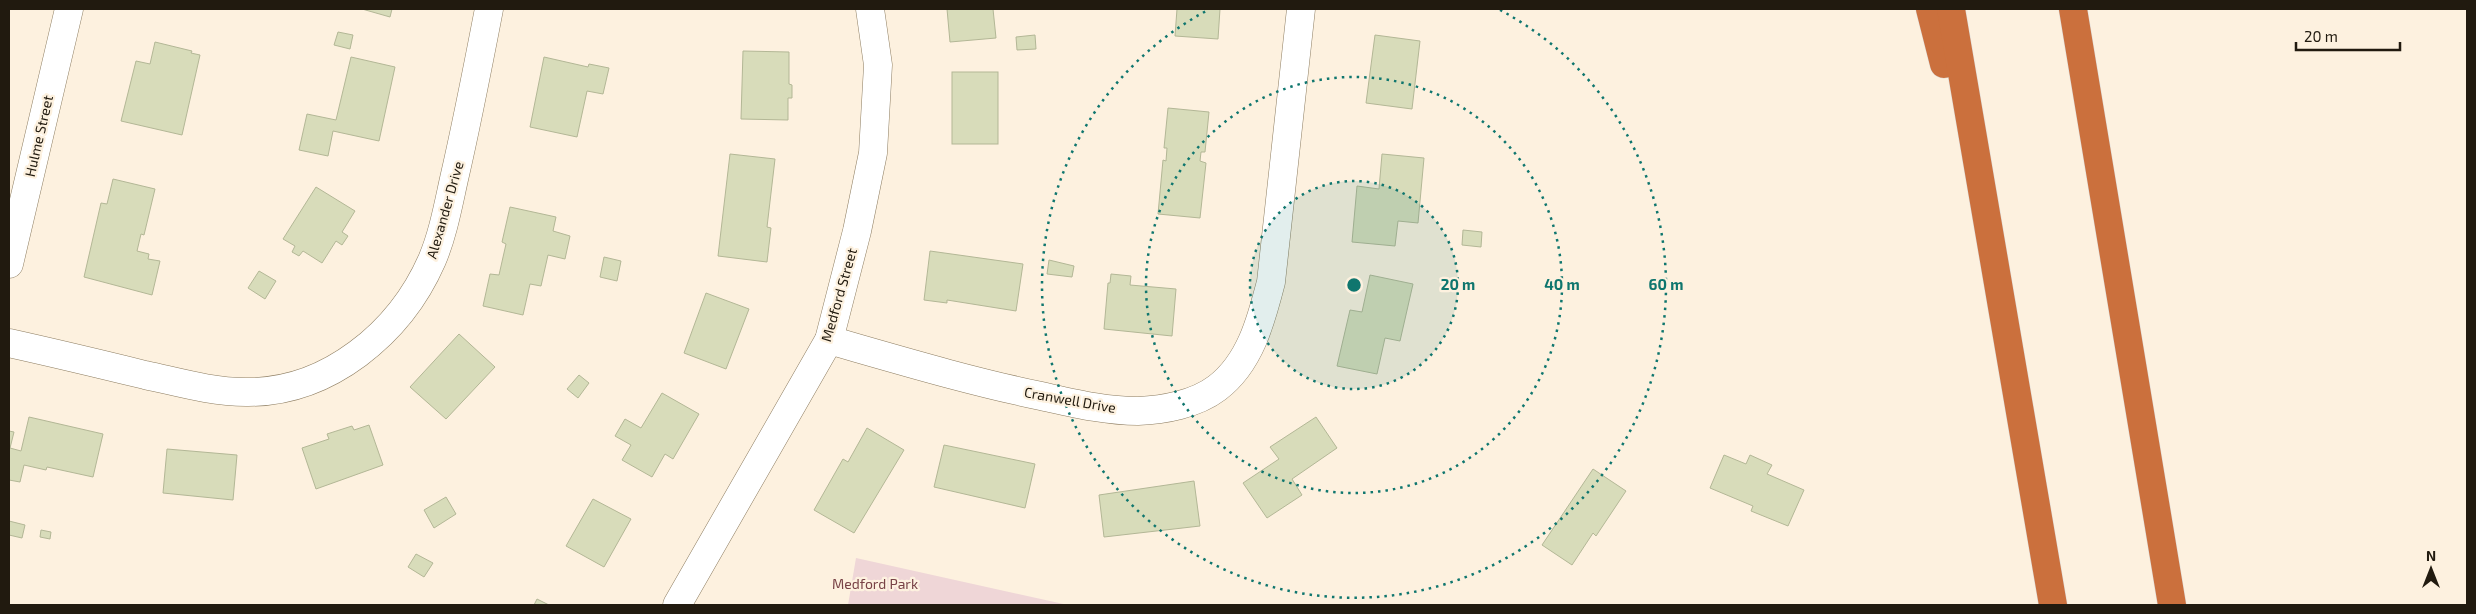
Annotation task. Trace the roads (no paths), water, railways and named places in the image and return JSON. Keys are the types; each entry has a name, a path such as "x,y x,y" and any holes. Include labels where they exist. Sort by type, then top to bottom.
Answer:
{"highway":[{"path":"1930,9 1996,272"},
{"path":"1951,9 2053,605"},
{"path":"2073,9 2172,605"}],"street":[{"name":"Hulme Street","path":"9,264 69,9"},
{"name":"Alexander Drive","path":"9,343 206,389 247,392 288,387 326,375 360,353 389,326 413,294 432,259 445,220 463,142 489,9"},
{"name":"Medford Street","path":"677,605 829,340 856,232 873,153 878,65 870,9"},
{"name":"Cranwell Drive","path":"829,340 976,382 1096,408 1138,411 1179,406 1217,388 1244,358 1261,321 1271,282 1301,9"}],"park label":[{"name":"Medford Park","path":"875,584"}]}
